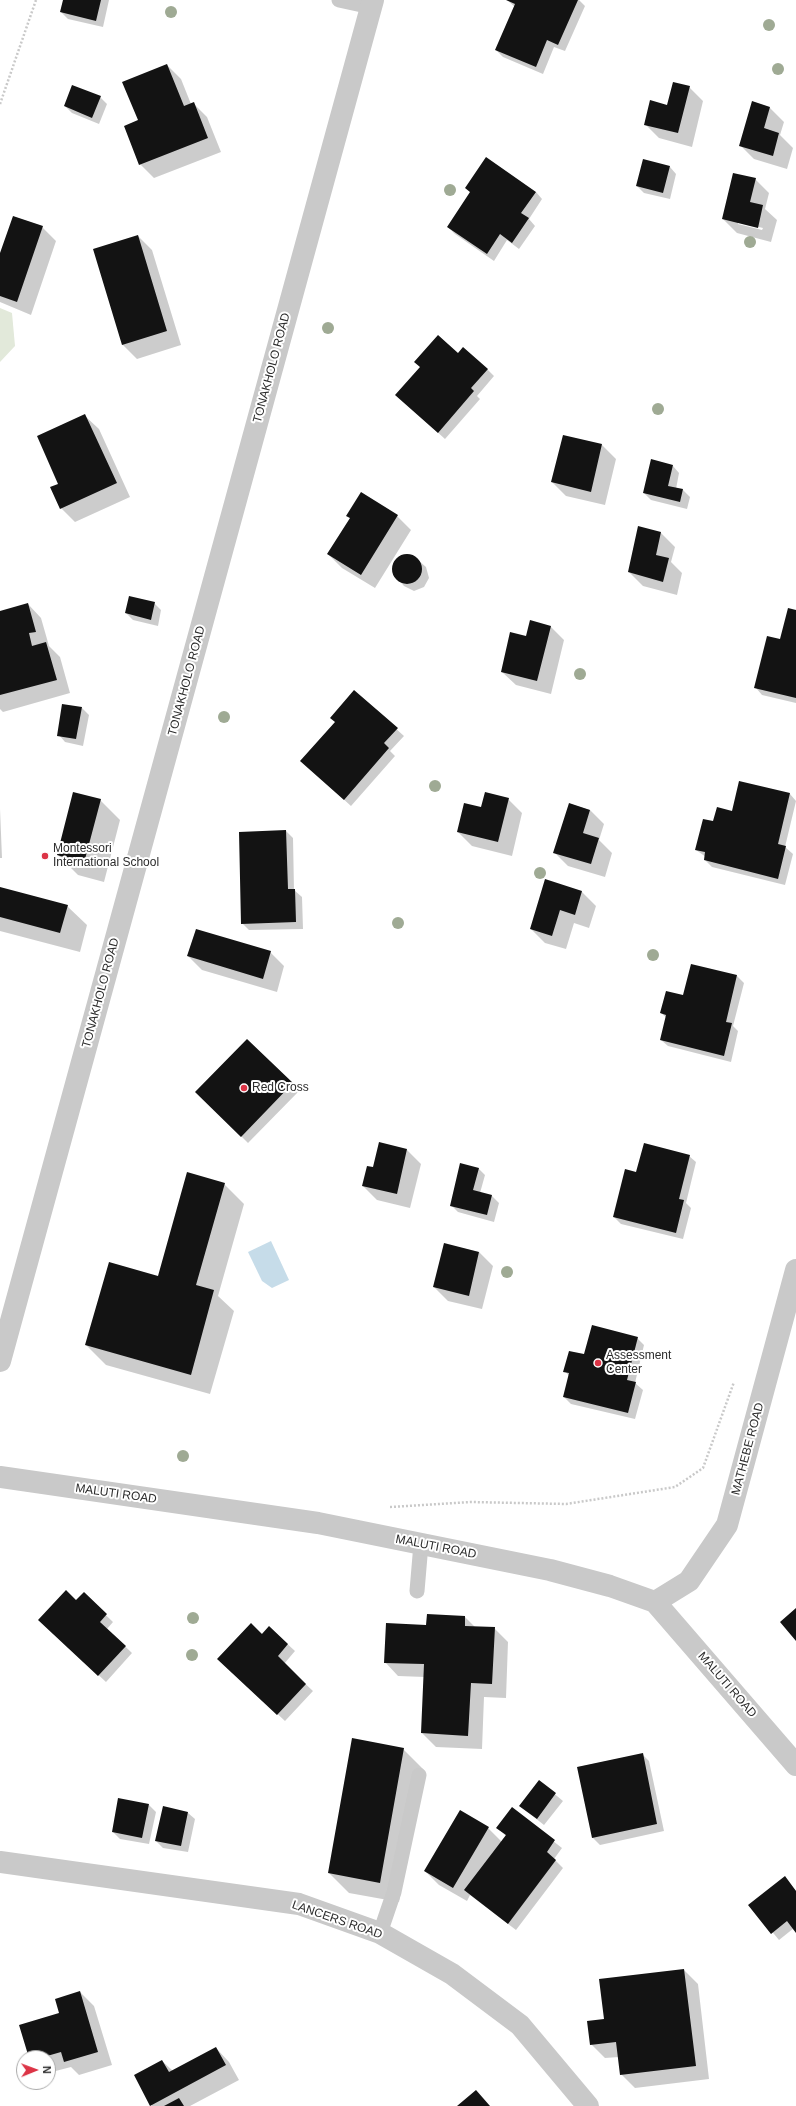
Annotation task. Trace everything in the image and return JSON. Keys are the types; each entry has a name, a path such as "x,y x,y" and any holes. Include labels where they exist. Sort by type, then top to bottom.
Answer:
{"street":[{"name":"TONAKHOLO ROAD","path":"0,1361 372,4"},
{"name":"MATHEBE ROAD","path":"655,1602 689,1581 727,1525 796,1270"},
{"name":"MALUTI ROAD","path":"0,1477 318,1523 550,1570 610,1586 655,1602 796,1765"},
{"name":"LANCERS ROAD","path":"0,1862 299,1904 380,1933 452,1974 520,2025 588,2106"}],"lane":[{"path":"340,0 372,4"},
{"path":"417,1591 421,1544"},
{"path":"380,1933 394,1892 419,1775"}],"path":[{"path":"0,104 36,0"},
{"path":"388,1507 471,1502 566,1504 675,1487 703,1468 734,1380"}],"green space":[{"path":"0,308 12,313 15,346 0,362"}],"water":[{"path":"271,1241 289,1280 272,1288 262,1281 248,1252"}],"building":[{"path":"63,0 101,0 96,21 60,12"},
{"path":"506,0 578,0 558,45 547,40 536,67 495,50 515,4"},
{"path":"167,64 184,106 194,102 208,138 139,165 124,126 138,120 122,82"},
{"path":"673,82 690,86 678,133 644,125 650,100 667,105"},
{"path":"72,85 101,96 92,118 64,106"},
{"path":"752,101 770,107 764,128 779,133 773,156 739,146"},
{"path":"486,157 536,192 521,213 529,218 512,243 500,234 487,254 447,227 470,192 465,188"},
{"path":"643,159 670,166 663,193 636,186"},
{"path":"733,173 756,178 750,202 763,205 758,228 722,219"},
{"path":"13,216 43,226 17,302 0,296 0,253"},
{"path":"138,235 167,331 122,345 93,249"},
{"path":"438,335 458,353 463,347 488,369 471,388 474,391 438,433 395,395 420,367 414,362"},
{"path":"85,414 117,483 60,509 50,487 58,484 37,436"},
{"path":"563,435 602,444 591,492 551,482"},
{"path":"651,459 673,465 668,486 683,489 680,502 643,493"},
{"path":"361,492 398,515 361,575 327,554 350,518 346,516"},
{"path":"638,526 661,532 656,555 669,558 663,582 628,572"},
{"path":"407,554 417,559 422,569 417,579 407,584 397,579 392,569 397,559"},
{"path":"129,596 155,602 151,620 125,613"},
{"path":"28,603 36,632 29,633 32,646 46,642 57,680 0,695 0,611"},
{"path":"788,608 796,610 796,698 754,688 767,636 780,639"},
{"path":"530,620 551,626 537,681 501,672 510,632 526,636"},
{"path":"354,690 398,728 384,743 389,748 344,800 300,761 335,722 330,718"},
{"path":"62,704 82,707 76,739 57,736"},
{"path":"739,781 790,793 778,844 786,846 778,879 704,860 705,852 695,850 703,819 713,821 717,807 732,811"},
{"path":"73,792 101,799 84,863 57,855"},
{"path":"485,792 509,798 498,842 457,832 464,803 481,807"},
{"path":"569,803 590,810 583,833 599,838 591,864 553,853"},
{"path":"286,830 288,889 295,889 296,922 241,924 239,832"},
{"path":"545,879 582,891 575,915 560,910 552,936 530,929"},
{"path":"0,887 68,905 60,933 0,917"},
{"path":"196,929 271,951 263,979 187,956"},
{"path":"691,964 737,975 726,1022 732,1023 724,1056 660,1040 666,1015 660,1013 666,991 683,995"},
{"name":"Red Cross","path":"247,1039 293,1083 241,1137 195,1092"},
{"path":"379,1142 407,1149 397,1194 362,1186 367,1166 373,1167"},
{"path":"644,1143 690,1155 679,1199 684,1200 676,1233 613,1217 625,1169 636,1172"},
{"path":"460,1163 479,1168 473,1190 492,1195 487,1215 450,1206"},
{"path":"187,1172 225,1183 196,1285 214,1290 191,1375 85,1345 109,1262 158,1276"},
{"path":"444,1243 479,1252 469,1296 433,1287"},
{"name":"Assessment Center","path":"592,1325 638,1337 627,1380 636,1382 628,1413 563,1397 569,1373 563,1372 569,1351 584,1354"},
{"path":"66,1590 76,1600 84,1592 107,1614 100,1622 126,1646 98,1676 38,1620"},
{"path":"796,1608 796,1641 780,1622"},
{"path":"427,1614 465,1616 465,1626 495,1627 492,1684 471,1683 468,1736 421,1733 424,1664 384,1663 386,1623 426,1625"},
{"path":"251,1623 262,1634 269,1626 288,1644 278,1656 306,1684 277,1715 217,1659"},
{"path":"352,1738 404,1748 380,1883 328,1873"},
{"path":"643,1753 657,1824 592,1838 577,1767"},
{"path":"539,1780 556,1793 537,1819 519,1806"},
{"path":"118,1798 149,1804 142,1838 112,1832"},
{"path":"163,1806 188,1812 181,1846 155,1841"},
{"path":"512,1807 555,1840 547,1852 556,1860 508,1924 464,1890 506,1835 496,1828"},
{"path":"460,1810 489,1827 453,1888 424,1871"},
{"path":"785,1876 796,1891 796,1933 787,1921 771,1934 748,1905"},
{"path":"684,1969 696,2066 620,2075 616,2042 590,2045 587,2021 604,2019 599,1979"},
{"path":"80,1991 98,2052 64,2062 61,2052 56,2053 56,2050 27,2050 19,2025 59,2013 55,1999"},
{"path":"216,2047 226,2065 150,2106 134,2075 162,2060 169,2072"},
{"path":"476,2090 490,2106 457,2106"},
{"path":"179,2098 184,2106 164,2106"}],"place":[{"name":"Montessori International School","path":"45,856"},
{"name":"Red Cross","path":"244,1088"},
{"name":"Assessment Center","path":"598,1363"}]}
